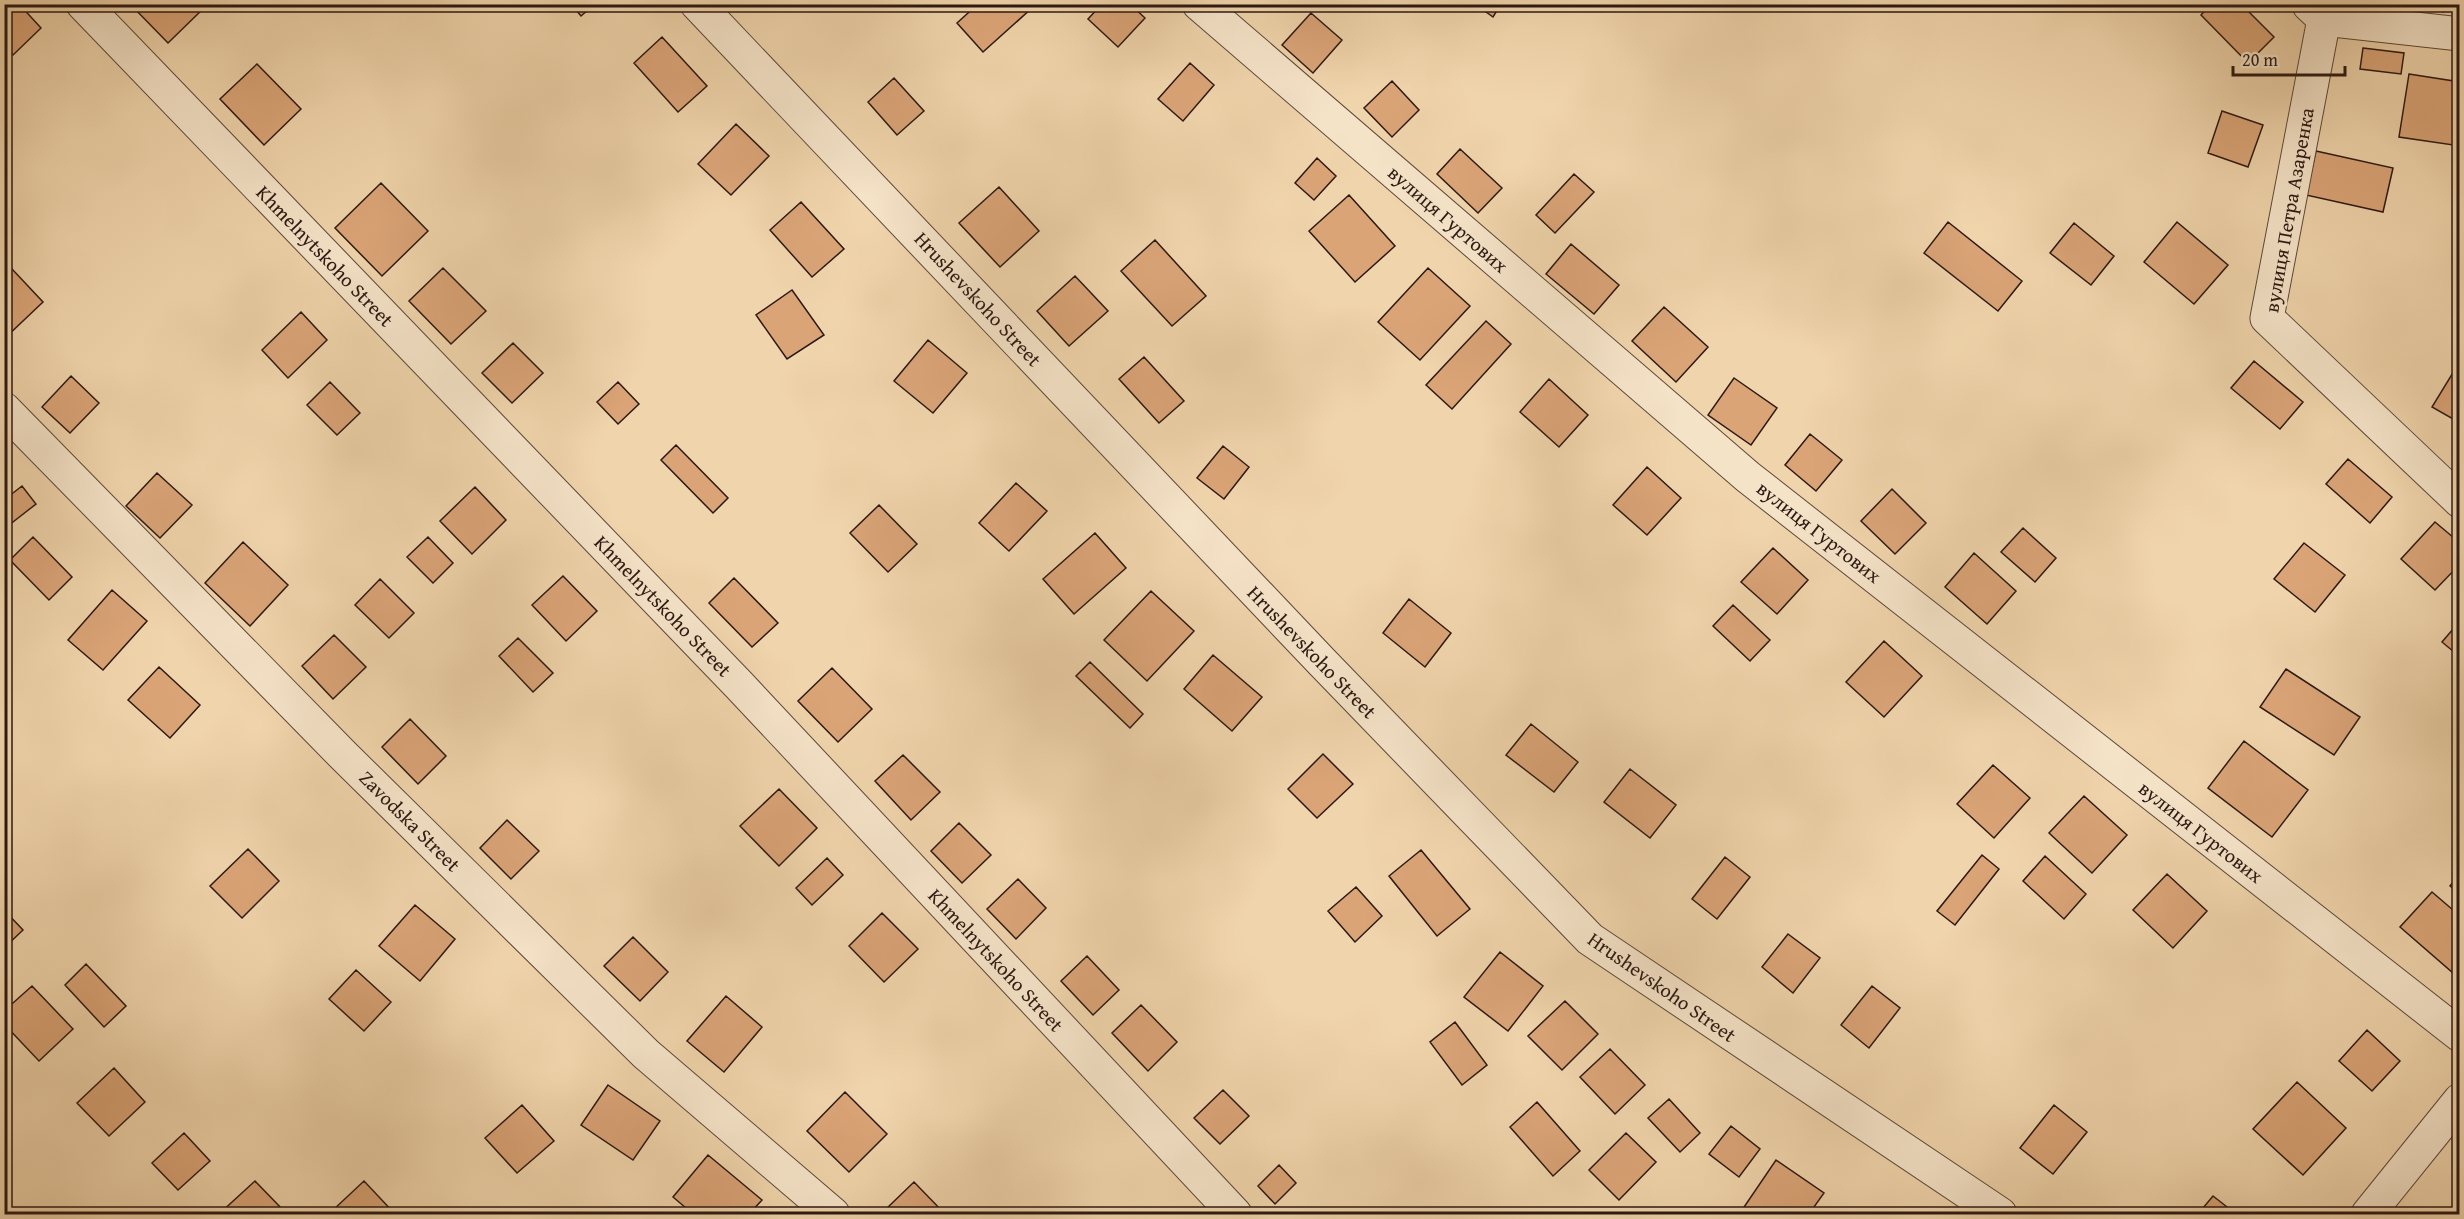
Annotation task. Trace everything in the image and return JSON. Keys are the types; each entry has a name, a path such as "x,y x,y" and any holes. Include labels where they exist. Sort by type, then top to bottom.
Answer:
{"street":[{"name":"Khmelnytskoho Street","path":"83,4 739,685 1234,1215"},
{"name":"Hrushevskoho Street","path":"697,4 1322,662 1590,939 2000,1215"},
{"name":"вулиця Гуртових","path":"1199,4 1748,477 2460,1035"},
{"name":"вулиця Петра Азаренка","path":"2460,34 2316,12 2266,318 2460,501"},
{"name":"Zavodska Street","path":"4,409 343,755 646,1054 833,1215"},
{"path":"2368,1215 2460,1100"}],"building":[{"path":"4,4 19,4 41,28 13,55 4,46"},
{"path":"130,4 206,4 207,5 168,43"},
{"path":"571,4 595,4 581,16"},
{"path":"978,4 1029,4 1032,8 983,52 957,23"},
{"path":"1102,4 1130,4 1145,18 1118,47 1088,19"},
{"path":"1475,4 1501,4 1493,17"},
{"path":"2211,4 2241,4 2274,37 2248,63 2201,15"},
{"path":"2431,4 2448,4 2443,12"},
{"path":"1311,13 1342,40 1313,73 1282,45"},
{"path":"662,37 707,86 678,112 634,63"},
{"path":"2363,48 2404,53 2401,74 2360,69"},
{"path":"1190,63 1214,85 1183,121 1158,99"},
{"path":"257,64 301,109 264,145 220,99"},
{"path":"2409,74 2460,82 2460,146 2399,137"},
{"path":"894,78 924,111 897,135 868,102"},
{"path":"1392,81 1419,110 1392,137 1364,108"},
{"path":"2222,111 2263,125 2248,167 2208,153"},
{"path":"736,124 769,156 731,195 698,164"},
{"path":"1460,149 1502,188 1478,213 1437,174"},
{"path":"2316,151 2393,168 2383,212 2306,195"},
{"path":"1317,158 1336,176 1314,200 1295,183"},
{"path":"1574,174 1594,192 1555,233 1536,215"},
{"path":"381,183 428,231 382,276 335,228"},
{"path":"999,187 1039,231 1000,267 959,223"},
{"path":"1349,195 1395,246 1355,282 1309,231"},
{"path":"801,202 844,249 812,277 770,230"},
{"path":"1948,222 2022,281 1998,311 1924,253"},
{"path":"2177,222 2228,265 2194,304 2144,262"},
{"path":"2074,223 2114,256 2091,285 2050,253"},
{"path":"1155,240 1206,296 1172,326 1121,271"},
{"path":"1571,244 1619,285 1594,314 1546,274"},
{"path":"443,268 486,311 451,344 409,301"},
{"path":"1428,268 1470,306 1420,360 1378,322"},
{"path":"12,269 43,302 4,339 4,276"},
{"path":"1075,276 1108,311 1069,346 1037,311"},
{"path":"792,290 824,335 787,359 756,315"},
{"path":"1664,307 1708,347 1676,382 1632,341"},
{"path":"301,312 327,340 288,378 262,350"},
{"path":"1486,321 1511,344 1452,409 1426,385"},
{"path":"928,340 967,373 933,413 894,381"},
{"path":"513,343 543,373 512,403 482,373"},
{"path":"1144,357 1184,401 1159,423 1119,379"},
{"path":"2254,361 2303,402 2280,429 2231,388"},
{"path":"2454,371 2460,374 2460,423 2432,407"},
{"path":"71,376 99,403 70,433 42,407"},
{"path":"1734,378 1777,408 1751,445 1708,415"},
{"path":"1549,379 1588,415 1559,447 1520,412"},
{"path":"330,382 360,413 337,435 307,405"},
{"path":"618,382 639,404 618,424 597,402"},
{"path":"1810,434 1842,460 1816,491 1785,465"},
{"path":"676,445 728,498 713,513 661,460"},
{"path":"1223,446 1249,467 1224,499 1197,478"},
{"path":"2348,459 2392,497 2370,523 2326,484"},
{"path":"1647,467 1681,498 1647,535 1613,505"},
{"path":"157,473 192,505 160,538 126,506"},
{"path":"1016,483 1047,511 1009,551 979,523"},
{"path":"22,486 36,504 4,529 4,500"},
{"path":"475,487 506,520 472,554 440,521"},
{"path":"1892,489 1926,523 1895,554 1861,521"},
{"path":"879,505 917,544 888,572 850,533"},
{"path":"2435,522 2460,543 2460,564 2435,590 2401,559"},
{"path":"2023,528 2056,558 2035,582 2001,552"},
{"path":"1095,533 1126,568 1074,614 1043,579"},
{"path":"33,537 72,577 49,600 10,560"},
{"path":"428,537 453,563 433,583 407,557"},
{"path":"243,542 288,585 250,626 205,583"},
{"path":"2304,543 2345,575 2315,612 2274,579"},
{"path":"1773,548 1808,580 1777,614 1741,582"},
{"path":"1974,553 2016,591 1987,624 1945,587"},
{"path":"563,576 597,611 566,641 532,605"},
{"path":"734,578 778,623 752,647 709,603"},
{"path":"380,579 414,613 389,638 355,605"},
{"path":"112,590 147,621 103,670 68,640"},
{"path":"1151,591 1194,631 1147,681 1104,640"},
{"path":"1409,599 1451,633 1425,667 1383,633"},
{"path":"1733,605 1770,640 1750,661 1713,626"},
{"path":"2460,621 2460,657 2442,642"},
{"path":"334,635 366,667 333,699 302,666"},
{"path":"518,638 553,673 533,692 499,656"},
{"path":"1884,641 1922,676 1884,717 1846,682"},
{"path":"1213,655 1262,697 1232,731 1184,689"},
{"path":"1090,662 1143,714 1130,728 1076,676"},
{"path":"159,667 200,705 170,738 128,700"},
{"path":"832,668 872,709 838,742 798,701"},
{"path":"2286,669 2360,717 2334,755 2260,707"},
{"path":"410,719 446,756 418,784 382,747"},
{"path":"1531,724 1578,762 1554,792 1506,755"},
{"path":"2244,741 2308,790 2272,837 2208,788"},
{"path":"1323,754 1353,784 1317,818 1288,789"},
{"path":"903,755 940,792 911,820 875,781"},
{"path":"1993,765 2030,798 1994,838 1957,804"},
{"path":"1630,769 1676,805 1650,838 1604,802"},
{"path":"779,789 817,828 779,866 740,826"},
{"path":"2084,796 2127,835 2092,873 2049,833"},
{"path":"507,820 539,851 511,879 480,848"},
{"path":"959,823 991,855 962,883 931,851"},
{"path":"248,849 279,881 242,918 210,886"},
{"path":"1421,850 1470,909 1437,936 1389,876"},
{"path":"1982,855 1999,869 1955,925 1937,911"},
{"path":"2045,856 2086,894 2064,919 2023,881"},
{"path":"1725,857 1750,877 1717,919 1692,899"},
{"path":"827,858 843,875 812,905 796,888"},
{"path":"2167,874 2207,911 2173,948 2133,910"},
{"path":"2460,874 2460,894 2450,886"},
{"path":"1018,879 1046,908 1016,939 987,909"},
{"path":"1356,887 1382,916 1355,942 1328,911"},
{"path":"2432,892 2460,916 2460,979 2400,927"},
{"path":"415,905 455,939 420,981 379,946"},
{"path":"4,910 23,930 4,948"},
{"path":"882,913 918,949 884,982 849,946"},
{"path":"1788,934 1820,958 1793,993 1762,967"},
{"path":"633,937 668,972 640,1001 604,966"},
{"path":"1500,952 1543,986 1508,1031 1464,997"},
{"path":"1087,956 1119,990 1093,1015 1061,981"},
{"path":"86,964 126,1006 104,1027 65,985"},
{"path":"356,970 391,1002 364,1031 329,999"},
{"path":"32,986 73,1029 39,1061 4,1024 4,1011"},
{"path":"1872,986 1900,1008 1869,1048 1841,1025"},
{"path":"726,996 762,1027 724,1072 687,1041"},
{"path":"1565,1001 1598,1034 1562,1070 1528,1036"},
{"path":"1141,1005 1177,1042 1148,1071 1112,1033"},
{"path":"1455,1022 1487,1065 1462,1085 1430,1042"},
{"path":"2367,1030 2400,1061 2372,1091 2339,1061"},
{"path":"1610,1049 1645,1085 1615,1114 1580,1077"},
{"path":"114,1068 145,1102 109,1136 77,1103"},
{"path":"2297,1082 2346,1128 2303,1175 2253,1129"},
{"path":"608,1085 660,1121 633,1160 581,1125"},
{"path":"1223,1090 1249,1116 1220,1144 1194,1118"},
{"path":"845,1092 887,1134 849,1172 807,1131"},
{"path":"1669,1099 1700,1133 1680,1152 1648,1118"},
{"path":"1537,1102 1580,1151 1553,1176 1510,1127"},
{"path":"522,1105 554,1141 517,1173 485,1138"},
{"path":"2054,1105 2087,1132 2053,1174 2020,1148"},
{"path":"1731,1126 1760,1149 1739,1177 1709,1154"},
{"path":"184,1133 210,1161 178,1190 152,1163"},
{"path":"1626,1133 1656,1162 1619,1200 1589,1170"},
{"path":"708,1155 762,1200 749,1214 693,1214 673,1197"},
{"path":"1776,1160 1824,1193 1809,1214 1740,1213"},
{"path":"1279,1165 1296,1183 1275,1204 1258,1186"},
{"path":"255,1181 283,1210 278,1214 219,1214"},
{"path":"364,1181 395,1214 335,1214 332,1211"},
{"path":"914,1182 945,1214 891,1214 886,1209"},
{"path":"2213,1196 2236,1214 2198,1214"}]}
